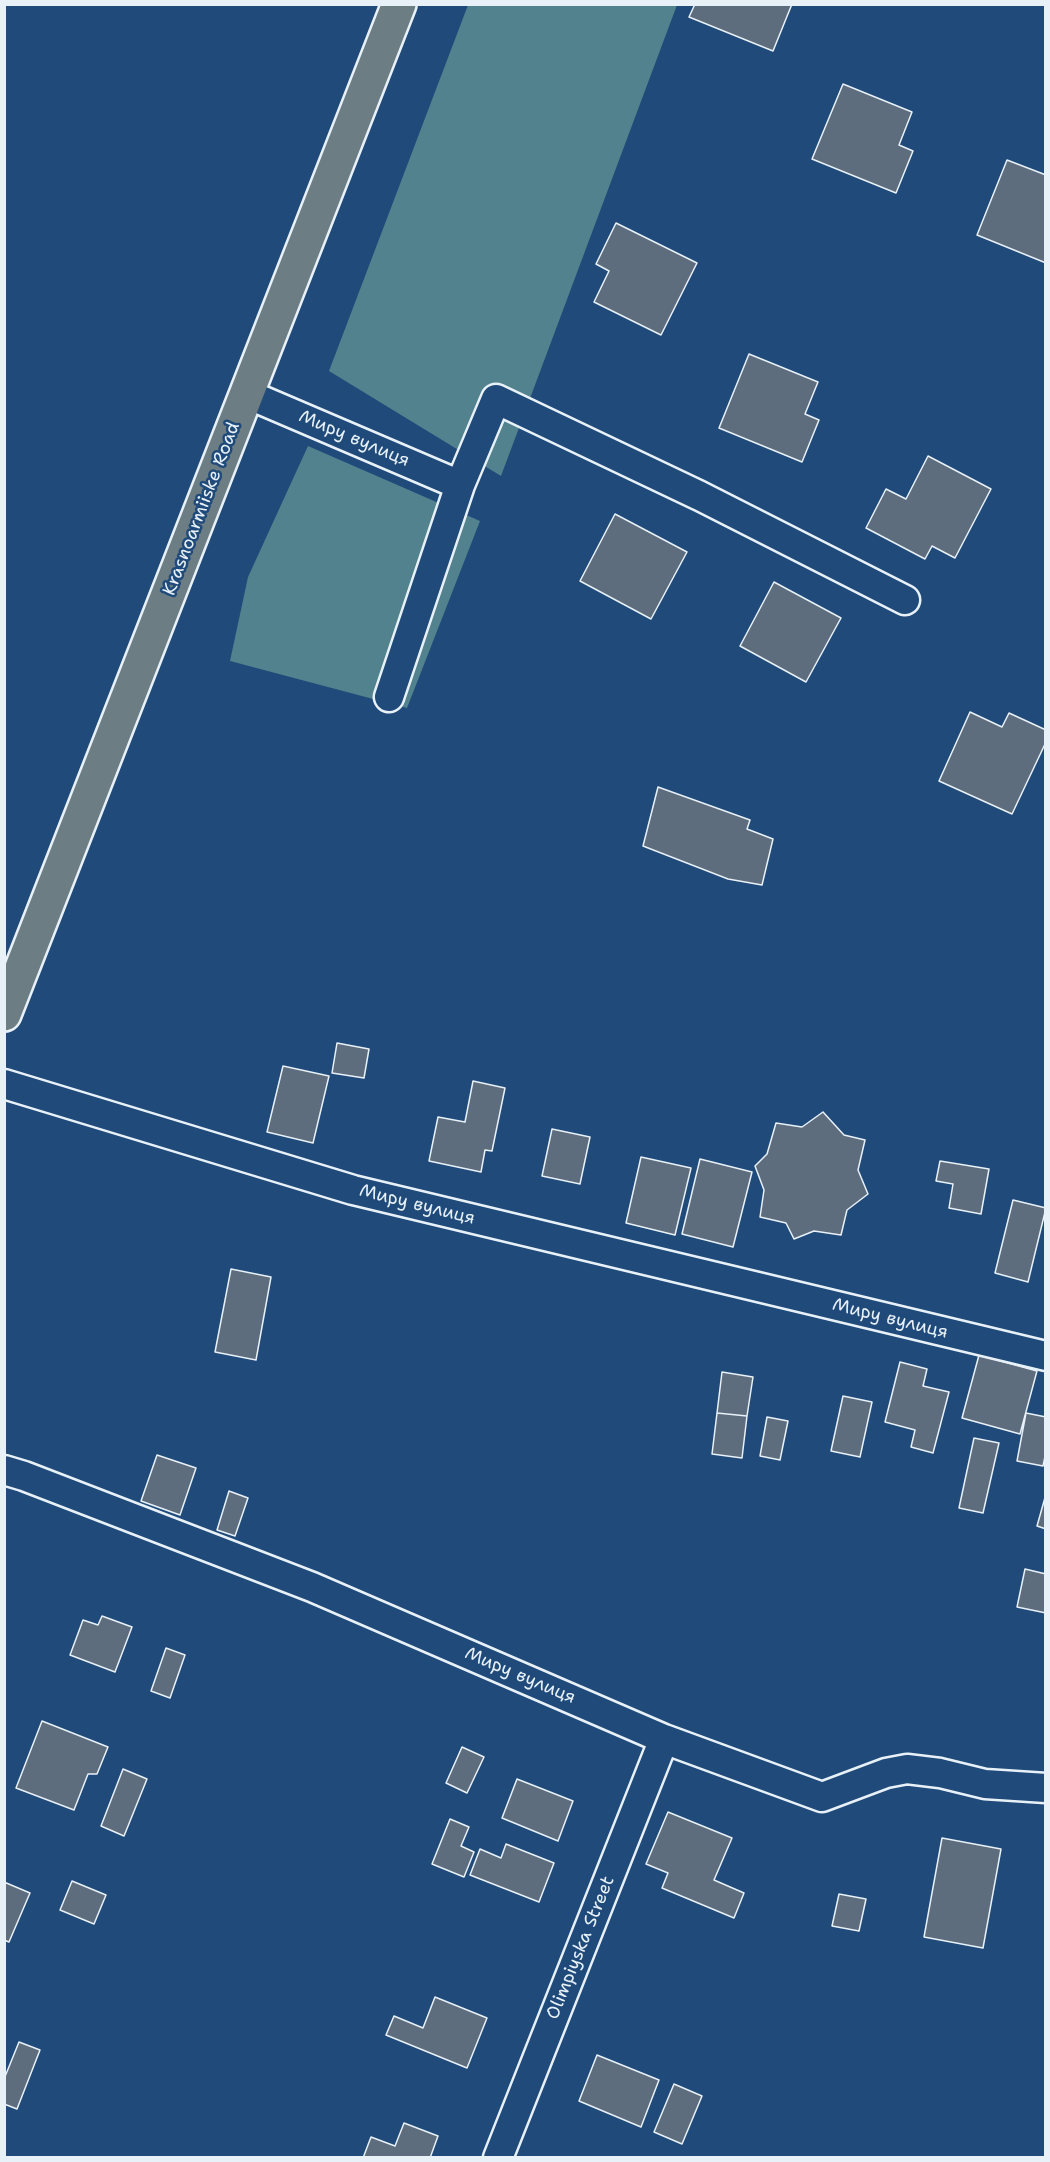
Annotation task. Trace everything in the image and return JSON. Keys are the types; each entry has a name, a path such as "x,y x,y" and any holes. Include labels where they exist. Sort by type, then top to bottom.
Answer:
{"main road":[{"name":"Krasnoarmiiske Road","path":"4,1014 399,4"}],"street":[{"name":"Миру вулиця","path":"247,394 460,485"},
{"path":"389,697 460,485 496,399 700,496 904,600"},
{"name":"Миру вулиця","path":"4,1084 353,1190 1046,1356"},
{"name":"Миру вулиця","path":"4,1470 312,1587 664,1739 822,1797 886,1773 907,1769 940,1773 985,1784 1046,1788"},
{"name":"Olimpiyska Street","path":"498,2157 664,1739"}],"green space":[{"path":"468,5 677,5 501,476 329,371"},
{"path":"308,446 480,521 407,708 230,661 248,577"}],"building":[{"path":"695,4 792,4 773,51 689,17"},
{"path":"843,84 912,112 899,145 913,151 896,193 812,159"},
{"path":"1007,160 1046,175 1046,263 977,235"},
{"path":"616,223 697,263 661,335 594,302 609,271 596,264"},
{"path":"749,354 818,382 805,414 819,420 802,462 719,428"},
{"path":"928,456 991,489 955,558 932,546 925,559 866,528 886,489 906,499"},
{"path":"615,514 687,552 651,619 580,581"},
{"path":"774,582 841,618 806,682 740,646"},
{"path":"970,712 1002,727 1009,713 1046,730 1046,742 1012,814 939,781"},
{"path":"658,787 750,820 747,829 773,839 762,885 728,879 643,846"},
{"path":"337,1043 369,1049 364,1078 332,1073"},
{"path":"283,1066 329,1076 313,1143 267,1132"},
{"path":"473,1081 505,1088 492,1151 485,1150 481,1172 429,1161 438,1117 465,1122"},
{"path":"823,1112 844,1135 865,1140 858,1170 868,1194 847,1210 841,1235 814,1231 794,1239 786,1223 760,1217 764,1190 755,1166 767,1154 776,1123 802,1127"},
{"path":"552,1129 590,1137 580,1184 542,1176"},
{"path":"641,1157 691,1168 675,1235 626,1223"},
{"path":"700,1159 752,1172 733,1247 682,1234"},
{"path":"940,1161 989,1169 981,1214 949,1208 953,1184 936,1181"},
{"path":"1013,1200 1046,1208 1028,1282 995,1273"},
{"path":"231,1269 271,1277 256,1360 215,1352"},
{"path":"979,1355 1037,1371 1020,1434 962,1418"},
{"path":"900,1362 927,1369 923,1386 949,1392 933,1453 911,1447 915,1430 885,1422"},
{"path":"722,1372 753,1377 747,1416 717,1413"},
{"path":"843,1396 872,1402 860,1457 831,1451"},
{"path":"717,1413 747,1416 742,1458 712,1454"},
{"path":"1026,1413 1046,1417 1046,1452 1043,1466 1017,1461"},
{"path":"767,1417 788,1421 780,1460 760,1456"},
{"path":"974,1438 999,1443 983,1513 959,1508"},
{"path":"157,1455 196,1468 180,1515 141,1501"},
{"path":"229,1491 248,1498 235,1536 217,1530"},
{"path":"1046,1494 1046,1529 1037,1526"},
{"path":"1025,1569 1046,1574 1046,1613 1017,1607"},
{"path":"102,1616 132,1627 115,1672 70,1655 83,1620 98,1625"},
{"path":"166,1648 185,1655 170,1698 151,1691"},
{"path":"42,1721 108,1747 97,1774 88,1774 74,1810 16,1788"},
{"path":"462,1747 484,1757 467,1793 446,1783"},
{"path":"123,1769 147,1779 124,1836 101,1826"},
{"path":"517,1779 573,1801 558,1841 502,1818"},
{"path":"668,1812 732,1838 714,1880 744,1893 734,1918 662,1888 668,1873 646,1864"},
{"path":"450,1819 469,1827 461,1846 474,1852 464,1877 432,1864"},
{"path":"942,1838 1001,1849 983,1948 924,1937"},
{"path":"506,1844 554,1863 539,1902 470,1875 480,1849 501,1858"},
{"path":"72,1881 106,1895 94,1924 60,1910"},
{"path":"4,1882 30,1893 9,1942 4,1940"},
{"path":"839,1894 866,1899 859,1931 832,1926"},
{"path":"435,1997 487,2018 467,2068 386,2035 394,2016 423,2028"},
{"path":"19,2042 40,2050 17,2109 4,2104 4,2079"},
{"path":"597,2055 659,2080 641,2127 579,2101"},
{"path":"674,2084 702,2096 682,2144 654,2132"},
{"path":"404,2123 438,2136 430,2158 363,2158 371,2137 395,2146"}]}
